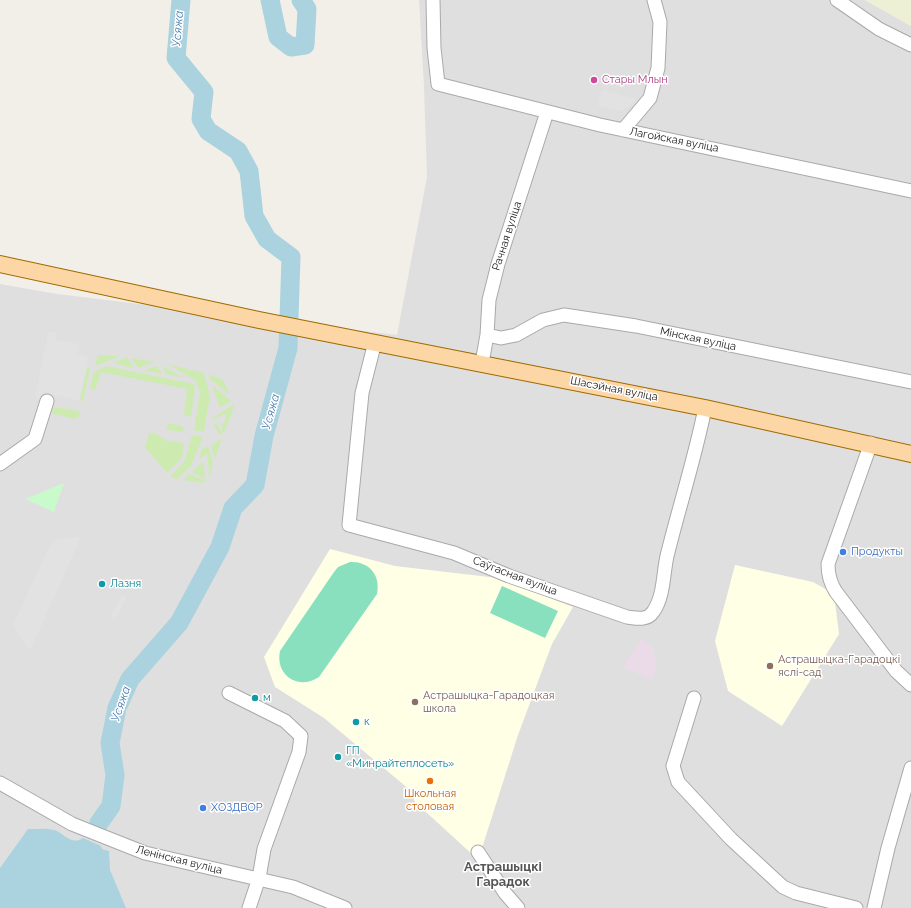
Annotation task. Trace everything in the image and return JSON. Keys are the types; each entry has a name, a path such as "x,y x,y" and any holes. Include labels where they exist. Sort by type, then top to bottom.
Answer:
{"main road":[{"name":"Шасэйная вуліца","path":"0,264 259,320 705,408 871,443 911,454"}],"street":[{"name":"Лагойская вуліца","path":"433,0 434,48 438,84 623,130 911,191"},
{"path":"623,130 650,98 658,68 660,22 654,0"},
{"path":"837,0 878,29 911,45"},
{"name":"Рачная вуліца","path":"482,363 487,335 489,300 498,264 547,112"},
{"name":"Мінская вуліца","path":"487,335 500,338 516,336 542,320 564,315 636,326 911,382"},
{"name":"Саўгасная вуліца","path":"374,342 362,393 349,525 454,553 509,576 627,617 638,619 647,617 652,614 657,604 667,557 705,408"},
{"path":"0,464 35,439 47,401"},
{"path":"871,443 828,564 828,573 830,583 836,592 896,671 911,685"},
{"path":"229,693 286,721 301,736 299,752 264,849 259,878 248,908"},
{"path":"694,698 673,766 678,782 731,839 783,887 796,893 856,908"},
{"path":"874,908 888,848 911,768"},
{"name":"Ленінская вуліца","path":"1,787 88,831 154,856 259,878 293,887 345,908"},
{"path":"478,852 505,893 518,908"}],"shaded area":[{"path":"419,0 865,0 911,26 911,908 0,908 0,284 57,294 397,335 427,177"},
{"path":"865,0 911,0 911,26"},
{"path":"602,90 636,99 635,102 621,111 598,106"},
{"path":"48,332 56,333 55,340 80,344 78,354 89,357 79,401 43,392 41,399 35,397"},
{"path":"81,537 30,651 13,625 49,547 56,539"},
{"name":"Астрашыцка-Гарадоцкая школа","path":"330,549 395,566 498,578 573,607 552,644 518,735 482,848 474,856 415,802 410,790 324,718 275,687 264,657"},
{"name":"Астрашыцка-Гарадоцкі яслі-сад","path":"735,565 813,582 834,594 839,634 782,726 728,691 715,641"},
{"path":"122,595 127,597 115,620 110,617"},
{"path":"641,639 652,647 657,666 652,680 623,667"}],"green space":[{"path":"98,355 120,356 95,366"},
{"path":"127,357 134,368 113,363"},
{"path":"131,358 155,362 138,368"},
{"path":"167,364 204,373 210,396 204,432 194,430 200,392 195,380"},
{"path":"106,366 194,384 195,390 191,417 184,415 187,389 101,372 95,390 90,389 93,373"},
{"path":"157,366 162,374 144,370"},
{"path":"162,366 185,378 166,374"},
{"path":"87,368 90,368 83,401 80,400"},
{"path":"209,374 223,380 230,395 210,379"},
{"path":"212,385 231,401 220,408"},
{"path":"235,404 225,431 219,435 214,424 216,423 221,431 223,428 220,423 224,424 226,415 224,414 214,419 212,418"},
{"path":"56,407 79,411 80,416 75,419 53,414 51,409"},
{"path":"169,423 184,427 183,432 168,430 166,427"},
{"path":"149,433 157,434 167,441 184,443 182,458 167,473 145,447"},
{"path":"192,435 203,437 191,466 177,479 170,477 185,460"},
{"path":"222,438 215,459 211,446"},
{"path":"208,446 213,463 210,478 207,454 199,459 202,449"},
{"path":"203,462 205,479 192,472"},
{"path":"189,474 206,481 203,483 183,480"},
{"path":"64,483 54,512 25,499"},
{"path":"350,562 363,564 372,570 377,581 377,594 319,677 311,681 296,681 290,678 281,667 279,660 280,651 334,572 338,567"},
{"path":"502,586 558,611 545,638 490,613"}],"water":[{"path":"28,829 54,830 71,840 75,841 83,838 101,846 102,849 109,851 110,870 126,908 0,908 0,868"}],"waterway":[{"name":"Усяжа","path":"99,823 111,806 115,775 110,743 117,708 130,679 179,623 220,547 233,508 255,485 264,436 288,348 291,257 267,239 254,216 249,171 238,151 208,131 201,119 204,92 176,58 181,0"},
{"name":"Усяжа","path":"270,0 278,37 291,47 305,45 307,9 301,0"}],"place":[{"name":"Стары Млын","path":"594,80"},
{"name":"Продукты","path":"843,552"},
{"name":"Лазня","path":"102,584"},
{"name":"Астрашыцка-Гарадоцкі яслі-сад","path":"770,666"},
{"name":"м","path":"255,698"},
{"name":"Астрашыцка-Гарадоцкая школа","path":"415,702"},
{"name":"к","path":"356,722"},
{"name":"ГП «Минрайтеплосеть»","path":"338,757"},
{"name":"Школьная столовая","path":"430,781"},
{"name":"ХОЗДВОР","path":"203,808"}],"district":[{"name":"Астрашыцкі Гарадок","path":"503,874"}]}
